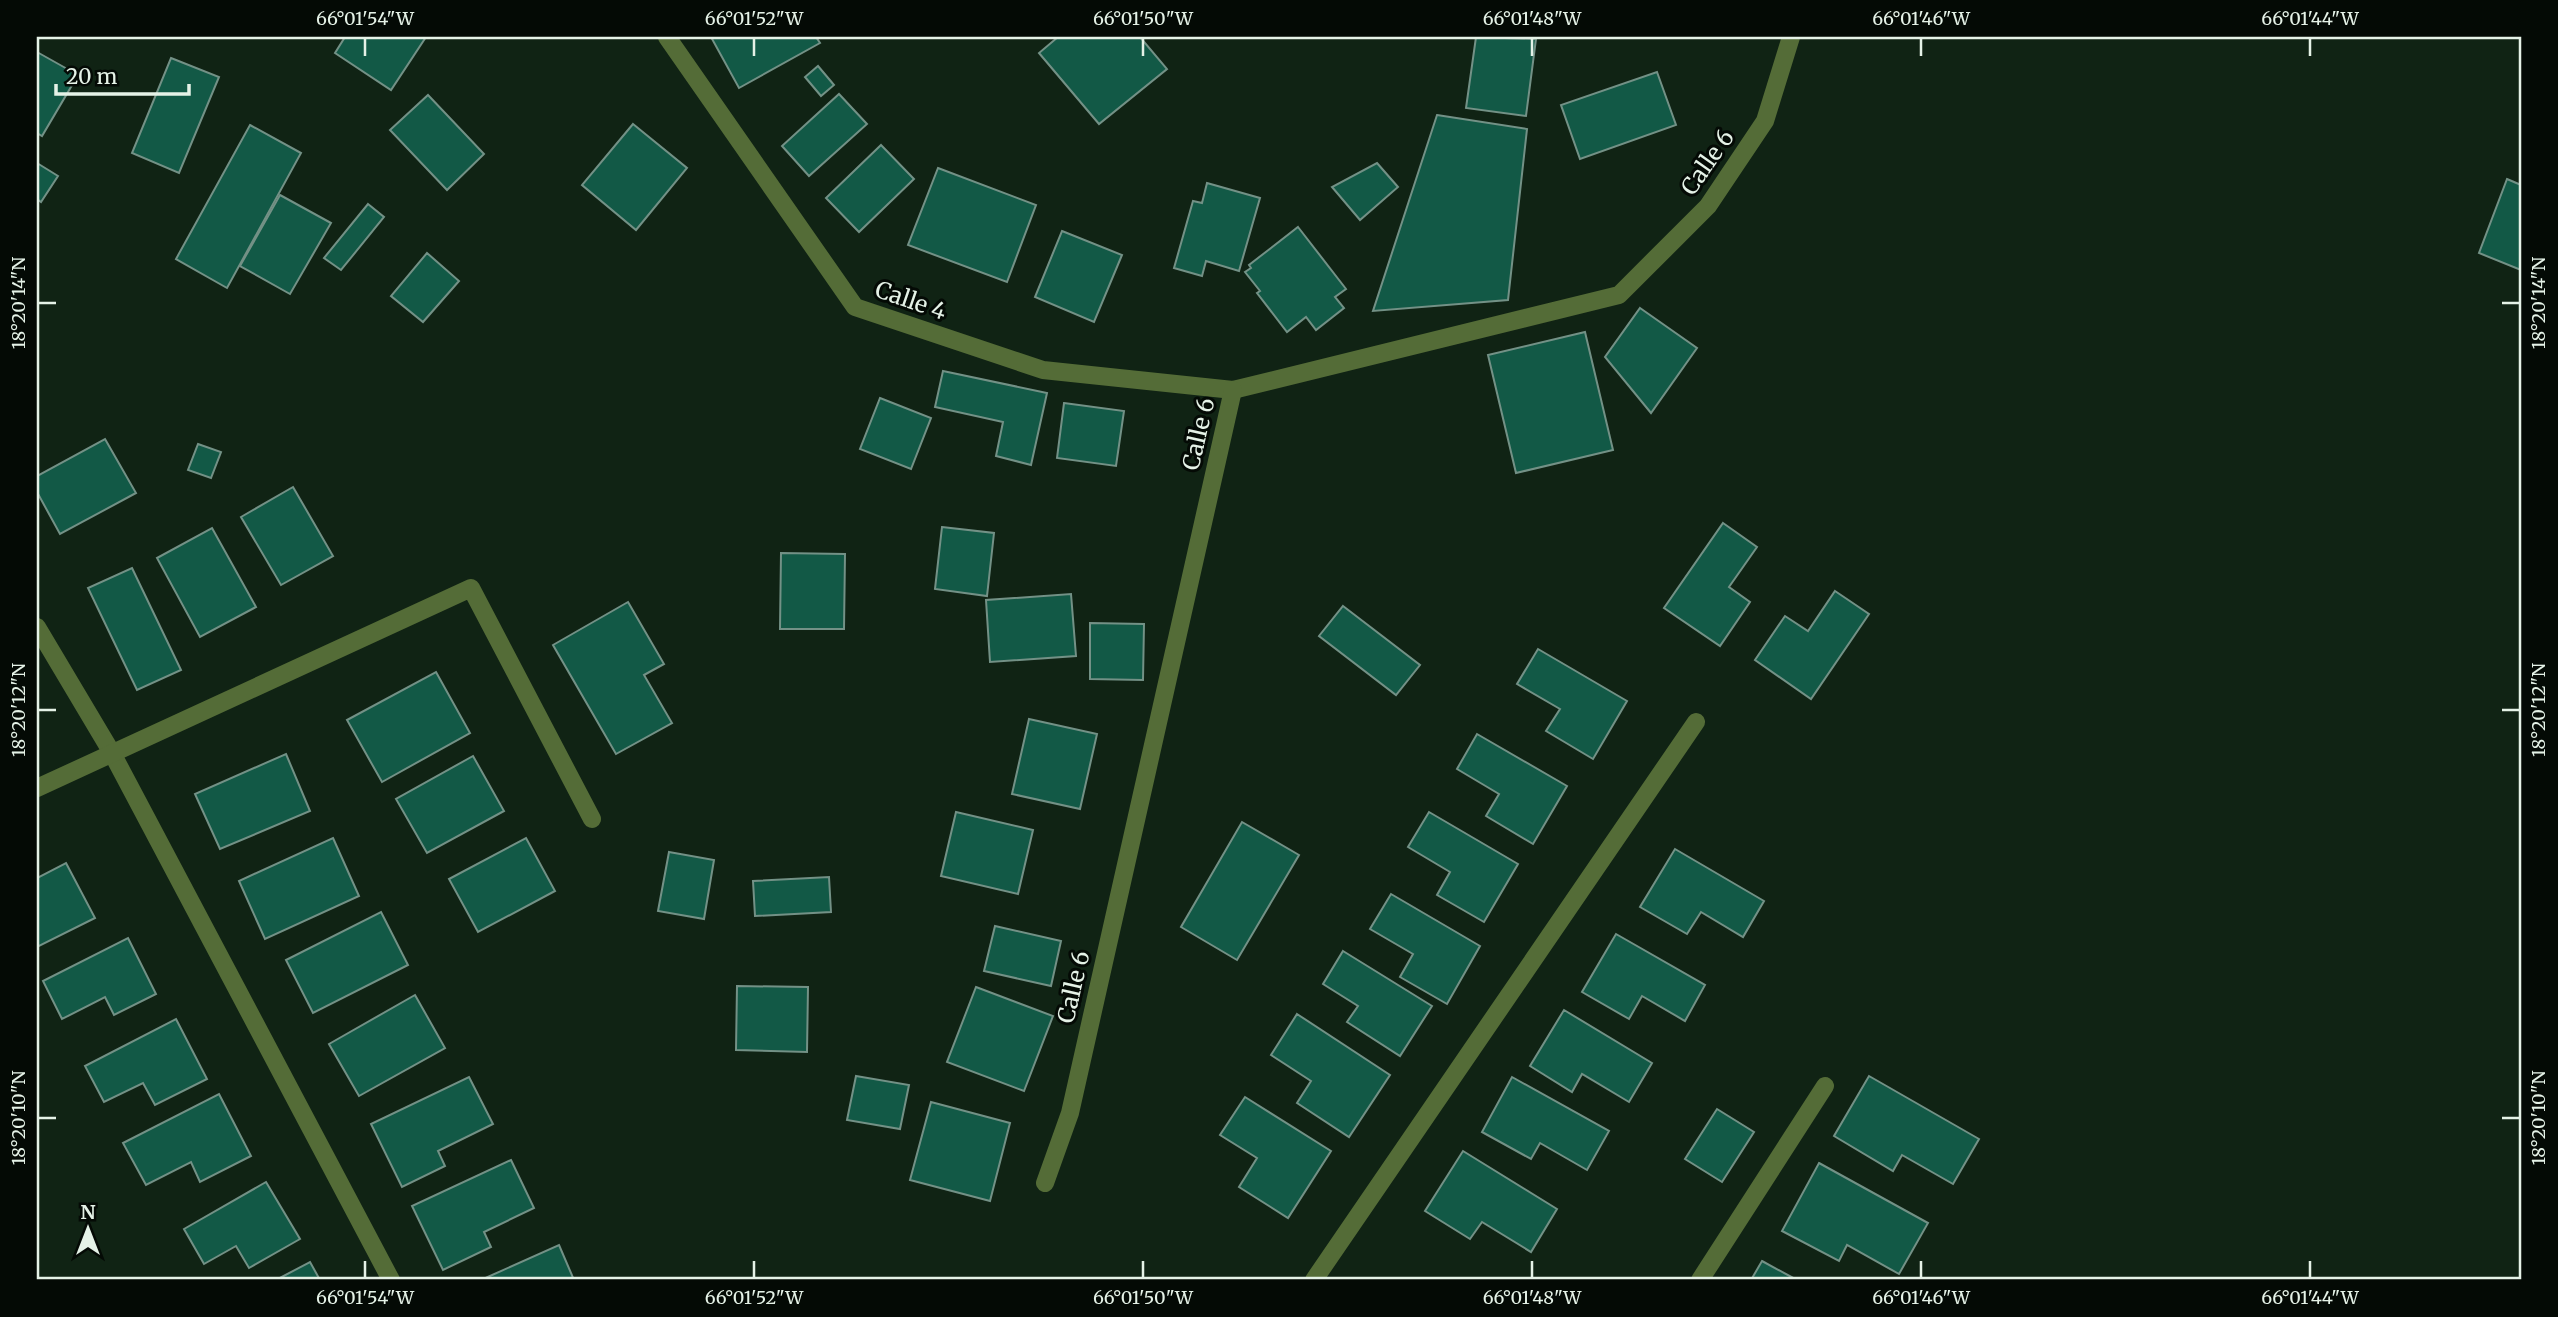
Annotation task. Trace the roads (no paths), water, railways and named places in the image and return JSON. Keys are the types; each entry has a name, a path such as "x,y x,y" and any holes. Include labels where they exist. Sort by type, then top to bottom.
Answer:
{"street":[{"name":"Calle 4","path":"667,37 855,307 1043,370 1233,390"},
{"name":"Calle 6","path":"1045,1183 1070,1113 1233,390 1619,295 1708,206 1765,121 1791,37"},
{"path":"37,788 471,588 592,819"},
{"path":"37,626 112,753 391,1280"},
{"path":"1314,1280 1696,722"},
{"path":"1700,1280 1825,1086"}]}
